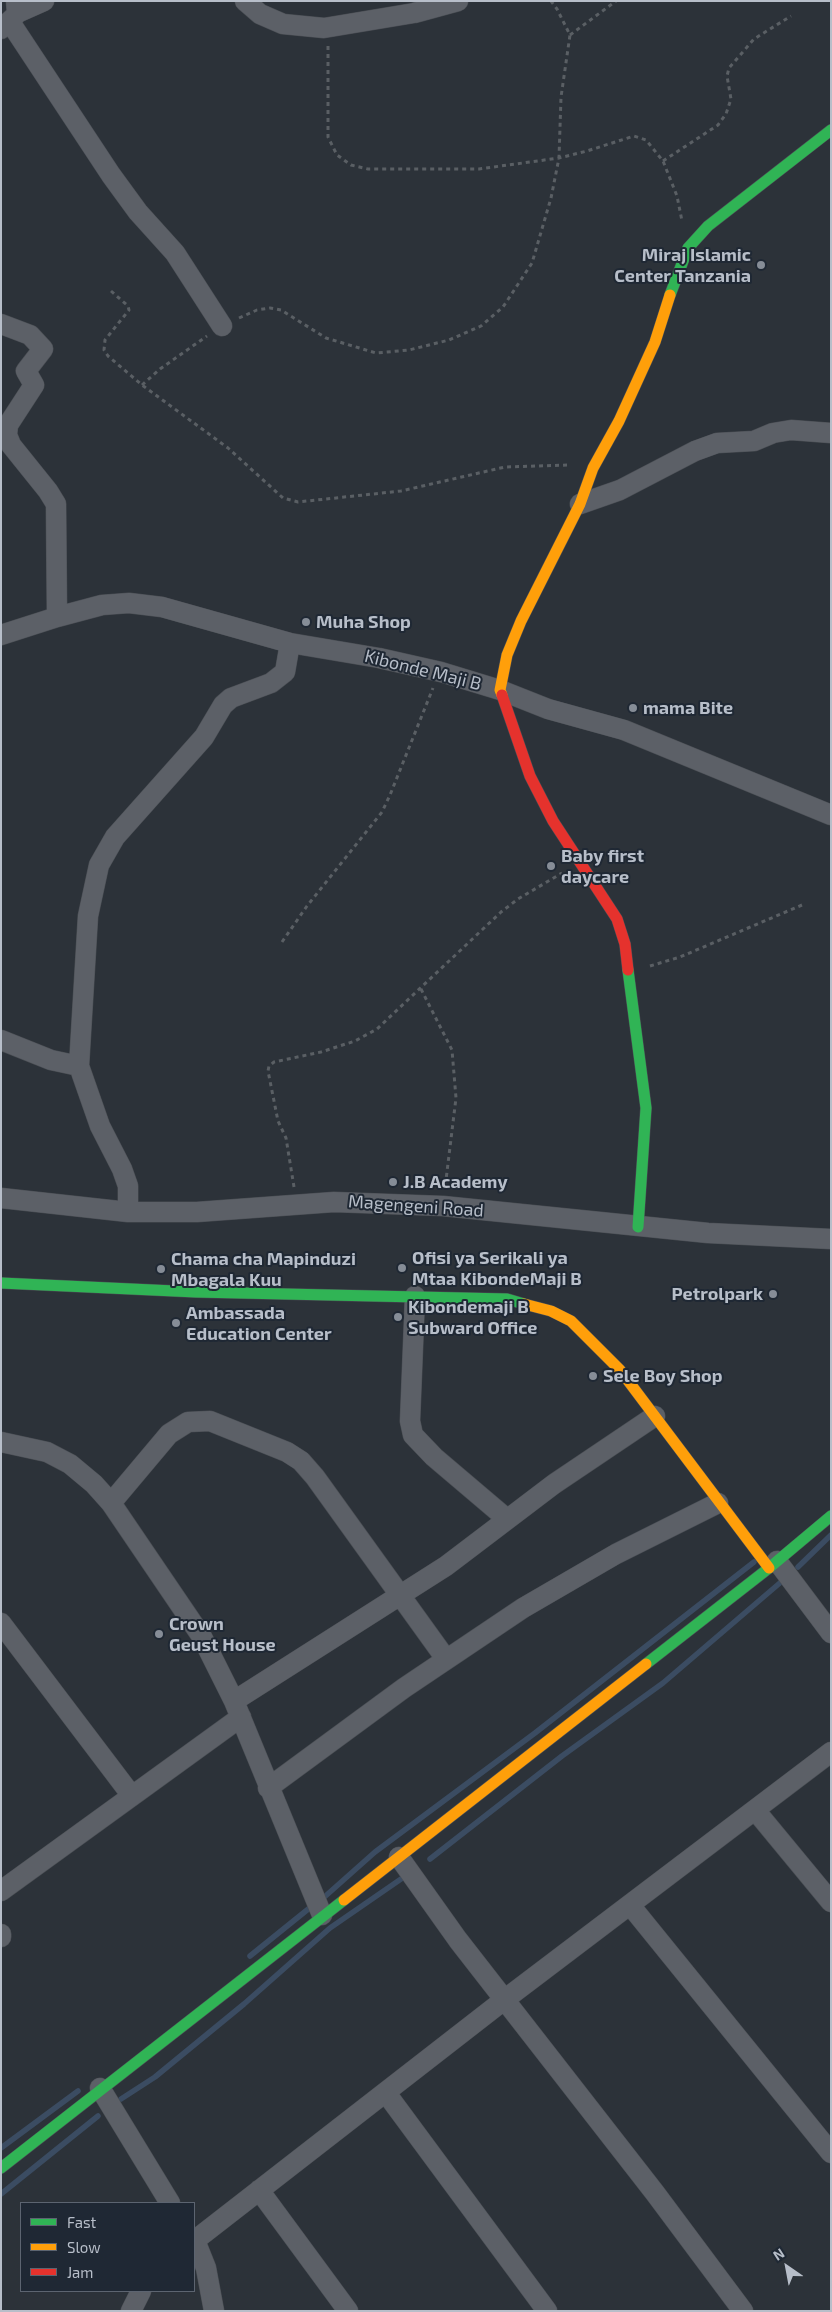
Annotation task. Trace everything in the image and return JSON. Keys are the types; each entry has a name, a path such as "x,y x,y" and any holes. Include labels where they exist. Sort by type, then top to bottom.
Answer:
{"street":[{"path":"44,1 11,16 111,175 138,212 175,253 222,326"},
{"path":"245,1 260,14 283,24 324,28 414,13 458,1"},
{"path":"638,1227 646,1108 625,944 617,919 553,821 530,776 500,690 507,656 521,621 580,504 594,468 619,421 655,342 672,287 688,248 708,226 831,130"},
{"path":"1,324 30,335 43,348 26,371 34,385 8,426 7,435 11,445 48,491 56,504 57,616"},
{"path":"580,504 620,490 695,451 717,444 754,441 773,433 791,430 831,433"},
{"name":"Kibonde Maji B","path":"1,634 57,616 102,605 137,604 162,607 290,643 379,658 441,672 500,690 548,709 624,730 831,815"},
{"path":"128,1212 128,1186 122,1169 100,1126 78,1066 88,916 99,866 115,837 204,738 223,705 231,698 271,683 285,672 290,643"},
{"path":"1,1040 51,1060 78,1066"},
{"name":"Magengeni Road","path":"1,1198 128,1212 197,1212 296,1203 334,1202 443,1206 708,1233 831,1239"},
{"path":"1,1283 196,1292 415,1296 508,1300 528,1303 558,1314 571,1321 620,1370 718,1503 831,1632"},
{"path":"415,1296 410,1421 413,1435 434,1457 507,1519"},
{"path":"1,1891 132,1796 237,1709 446,1566 554,1484 655,1416"},
{"path":"111,1503 170,1434 188,1422 210,1421 286,1452 301,1461 401,1595 446,1659"},
{"path":"1,1442 47,1452 70,1464 94,1484 111,1503 202,1637 237,1709 322,1915"},
{"path":"268,1788 404,1688 522,1608 599,1564 718,1503"},
{"path":"1,2168 100,2088 773,1564 831,1516"},
{"path":"1,1622 132,1796"},
{"path":"195,2238 386,2093 504,2000 831,1752"},
{"path":"755,1810 831,1902"},
{"path":"398,1857 458,1940 644,2178 743,2311"},
{"path":"630,1905 831,2153"},
{"path":"100,2088 169,2202"},
{"path":"386,2093 547,2311"},
{"path":"259,2190 348,2311"},
{"path":"195,2241 206,2268 214,2311"},
{"path":"131,2311 141,2292"}],"path":[{"path":"142,384 160,369 222,326 257,310 270,308 281,310 326,338 376,353 409,350 450,340 481,326 503,307 532,263 551,198 559,158 561,96 570,35 551,1"},
{"path":"570,35 616,1"},
{"path":"663,161 718,125 726,114 731,99 727,76 729,68 754,39 791,16"},
{"path":"324,28 329,54 328,137 337,155 351,165 368,169 479,169 559,158 634,136 646,140 663,161 677,196 688,248"},
{"path":"111,291 128,306 129,310 124,320 105,340 104,350 108,356 142,384 228,448 283,498 298,502 401,491 505,467 568,465 594,468"},
{"path":"282,942 307,906 382,812 425,704 441,672"},
{"path":"296,1203 286,1138 278,1121 268,1071 269,1066 274,1062 321,1052 355,1041 377,1029 507,908 580,862"},
{"path":"629,968 656,966 802,905"},
{"path":"421,989 452,1050 456,1098 443,1206"}],"waterway":[{"path":"798,1567 831,1535"},
{"path":"321,1900 375,1852 535,1733 754,1562"},
{"path":"430,1859 562,1756 663,1683 781,1582"},
{"path":"121,2099 155,2077 244,2004 330,1928 401,1879"},
{"path":"250,1956 312,1906"},
{"path":"1,2148 78,2091"},
{"path":"1,2194 98,2116"}],"traffic: fast":[{"path":"670,295 688,248 708,226 831,130"},
{"path":"628,970 646,1108 638,1227"},
{"path":"1,1283 196,1292 507,1299 524,1304"},
{"path":"646,1664 769,1568 831,1516"},
{"path":"1,2168 344,1900"}],"traffic: slow":[{"path":"502,695 500,690 507,655 521,621 580,504 593,468 619,421 655,342 670,295"},
{"path":"524,1304 551,1311 571,1321 620,1370 769,1568"},
{"path":"344,1900 646,1664"}],"traffic: jam":[{"path":"502,695 530,776 553,821 617,919 625,944 628,970"}],"place":[{"name":"Miraj Islamic Center Tanzania","path":"761,265"},
{"name":"Muha Shop","path":"306,622"},
{"name":"mama Bite","path":"633,708"},
{"name":"Baby first daycare","path":"551,866"},
{"name":"J.B Academy","path":"393,1182"},
{"name":"Ofisi ya Serikali ya Mtaa KibondeMaji B","path":"402,1268"},
{"name":"Chama cha Mapinduzi Mbagala Kuu","path":"161,1269"},
{"name":"Petrolpark","path":"773,1294"},
{"name":"Kibondemaji B Subward Office","path":"398,1317"},
{"name":"Ambassada Education Center","path":"176,1323"},
{"name":"Sele Boy Shop","path":"593,1376"},
{"name":"Crown Geust House","path":"159,1634"}]}
